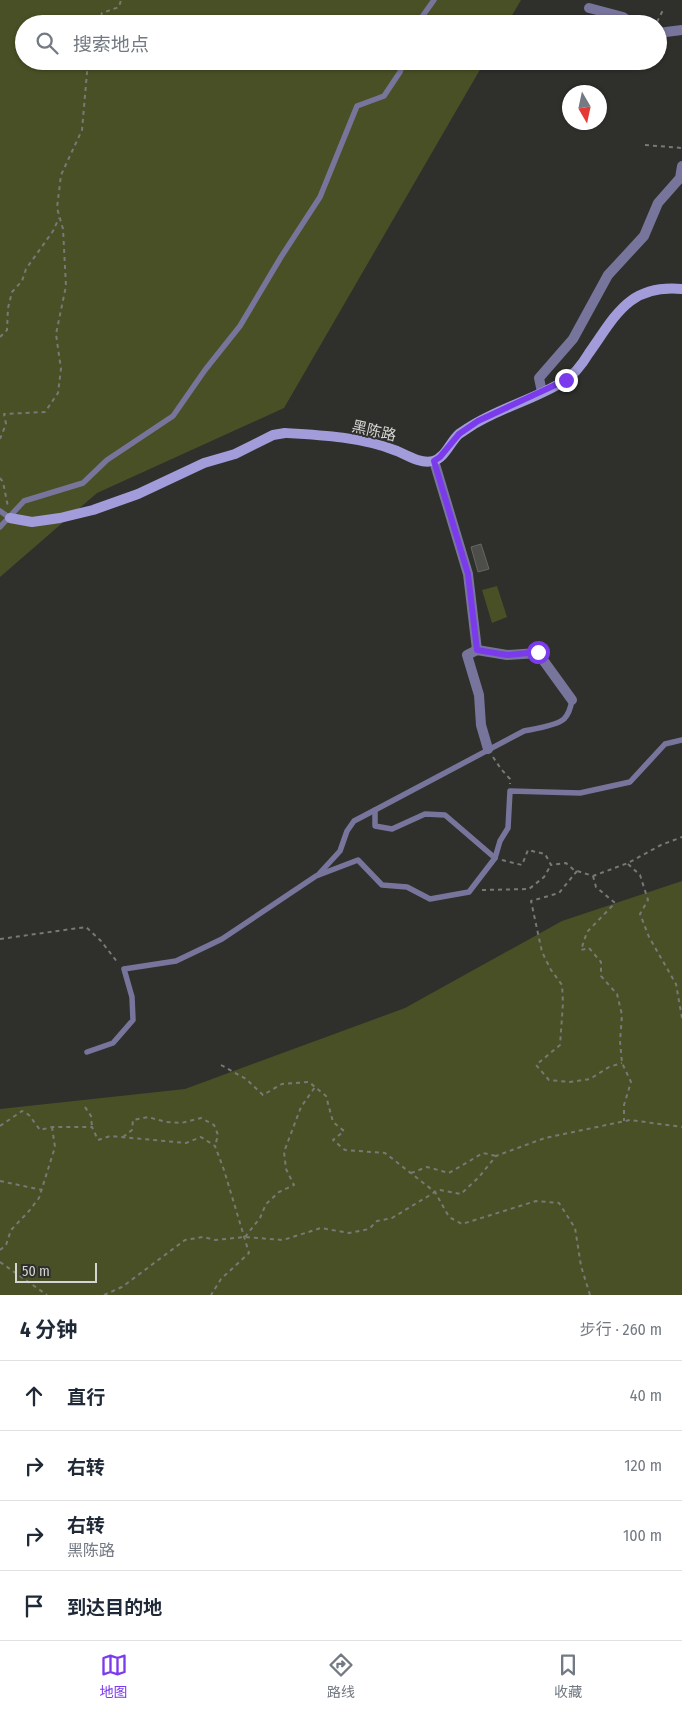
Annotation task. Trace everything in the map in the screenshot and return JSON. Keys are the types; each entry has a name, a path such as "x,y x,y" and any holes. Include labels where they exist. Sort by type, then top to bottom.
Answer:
{"street":[{"path":"589,8 616,15"},
{"path":"667,32 682,30"},
{"path":"542,392 539,378 573,339 608,275 644,236 658,203 680,178 682,166"},
{"path":"477,650 468,574 434,461 440,457 459,434 478,421 566,380 582,364 618,312 631,299 663,288 682,289"},
{"name":"黑陈路","path":"10,518 32,522 93,510 138,494 204,463 235,454 273,434 284,433 363,441 421,461 434,461"},
{"path":"488,749 481,725 479,695 467,655 477,650 507,655 538,652 572,700"}],"lane":[{"path":"423,15 434,0"},
{"path":"0,526 10,518 24,501 83,483 107,460 173,416 205,370 240,326 281,257 320,197 356,106 384,96 401,70"},
{"path":"0,511 10,518"},
{"path":"87,1052 113,1044 133,1020 132,997 124,969 176,961 222,939 316,876 340,851 347,831 354,821 524,731 551,725 564,719 572,700"},
{"path":"316,876 358,860 382,884 407,887 430,899 469,892 495,858 500,842 508,828 510,791 580,793 630,782 665,744 682,740"},
{"path":"375,810 375,826 392,829 426,814 444,814 495,858"}],"path":[{"path":"101,15 102,13 119,7 121,0"},
{"path":"660,15 664,8"},
{"path":"0,439 6,424 4,414 45,412 58,393 61,369 56,334 66,286 63,229 57,208 61,175 82,130 87,70"},
{"path":"645,144 682,148"},
{"path":"0,337 7,330 8,308 12,292 22,281 26,269 53,231 60,216"},
{"path":"0,478 3,482 10,518"},
{"path":"488,749 510,779 510,791"},
{"path":"469,892 490,889 529,889 544,876 551,865 566,863 577,871 593,876 628,863 661,845 682,837"},
{"path":"495,858 522,865 528,850 545,854 551,865"},
{"path":"628,863 640,875 648,900 640,914 649,937 676,984 682,1018"},
{"path":"577,871 559,894 531,901 542,952 562,985 563,1002 560,1044 536,1065 549,1080 570,1082 590,1079 608,1067 622,1064"},
{"path":"593,876 596,887 615,903 587,932 581,950 589,948 601,962 601,976 617,994 622,1015 620,1040 622,1064 631,1082 624,1105 624,1121"},
{"path":"0,939 86,927 101,941 124,969"},
{"path":"221,1066 246,1079 263,1095 282,1084 309,1082 326,1096 333,1122 344,1130 333,1140 345,1150 385,1153 435,1192 449,1217 462,1224 536,1201 560,1203 576,1228 581,1266 590,1295"},
{"path":"245,1237 260,1218 266,1204 279,1192 294,1184 286,1169 284,1152 301,1107 315,1087"},
{"path":"85,1107 91,1116 92,1127 98,1140 110,1136 186,1143 200,1137 215,1146"},
{"path":"0,1126 22,1112 29,1115 40,1130 52,1127 92,1127"},
{"path":"123,1137 132,1130 133,1120 148,1117 166,1122 181,1123 200,1118 214,1125 218,1136 215,1146 249,1254 221,1279 211,1295"},
{"path":"104,1295 122,1287 185,1240 203,1237 215,1240 245,1237 283,1240 321,1228 349,1233 369,1229 377,1221 392,1218 440,1190 461,1194 479,1177 496,1156 545,1138 630,1120 682,1127"},
{"path":"0,1250 6,1245 11,1230 39,1198 55,1147 52,1127"},
{"path":"411,1173 427,1167 449,1173 483,1153 496,1156"},
{"path":"0,1181 42,1190"},
{"path":"0,1262 48,1295"}],"green space":[{"path":"0,0 521,0 512,15 15,15 15,70 480,70 284,408 97,493 0,577"},
{"path":"497,586 507,617 492,623 482,590"},
{"path":"682,881 682,1295 0,1295 0,1109 185,1089 405,1008 562,921"}],"building":[{"path":"481,544 489,569 478,572 471,547"}],"route":[{"path":"538,652 507,655 477,650 468,574 434,461 440,457 459,434 478,421 566,380"}]}
